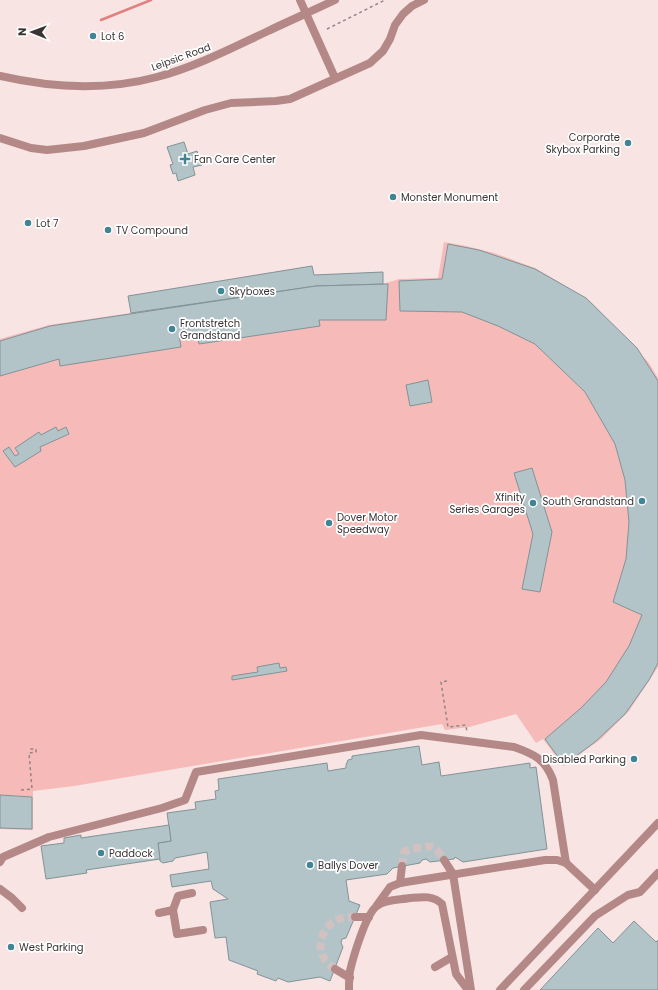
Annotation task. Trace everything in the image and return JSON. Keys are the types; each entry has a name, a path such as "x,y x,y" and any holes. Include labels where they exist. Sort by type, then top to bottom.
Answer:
{"street":[{"path":"300,0 336,78"},
{"name":"Leipsic Road","path":"0,76 40,84 87,87 107,86 156,77 197,63 335,0"},
{"path":"0,138 31,148 47,150 84,146 144,133 230,102 276,101 290,99 370,63 384,51 395,25 403,14 412,6 424,0"},
{"path":"0,862 3,857 49,837 162,808 185,800 196,772 421,735 514,747 538,757 550,772 553,780 566,863"},
{"path":"502,989 658,823"},
{"path":"444,860 453,874 472,990"},
{"path":"349,990 350,972 360,939 369,917 390,887 400,883 453,874 545,860 557,860 566,863 595,890"},
{"path":"400,883 402,866"},
{"path":"528,989 595,916 628,895 640,892 658,873"},
{"path":"0,889 22,908"},
{"path":"192,893 178,896 173,910 177,934 203,930"},
{"path":"376,906 385,902 417,897 430,897 437,899 442,904 444,910 456,974 468,990"},
{"path":"159,913 173,910"},
{"path":"355,917 369,917"},
{"path":"435,967 452,958"},
{"path":"335,970 350,978"}],"path":[{"path":"326,29 385,0"},
{"path":"447,681 441,682 448,727 466,725"},
{"path":"21,790 32,789 29,753 36,752 36,749 29,750"}],"shaded area":[{"name":"Dover Motor Speedway","path":"444,242 494,253 535,268 569,288 592,303 649,363 658,378 658,667 629,711 601,739 563,766 543,739 536,743 516,714 469,727 445,730 442,724 74,786 33,791 33,830 0,829 0,339 49,325 131,313 128,296 312,266 314,275 383,272 383,284 399,279 438,278"}],"building":[{"name":"Fan Care Center","path":"184,142 188,154 197,151 202,165 193,167 195,175 178,181 176,173 173,174 170,165 173,164 167,147"},
{"name":"South Grandstand","path":"448,244 479,250 535,269 586,298 637,348 658,381 658,663 649,680 625,714 595,742 564,765 545,739 581,708 606,682 629,646 642,615 613,602 626,559 629,522 625,480 615,444 585,392 535,344 498,326 462,312 400,311 399,281 442,279"},
{"name":"Skyboxes","path":"312,266 314,275 383,272 383,284 316,286 131,313 128,296"},
{"name":"Frontstretch Grandstand","path":"388,284 386,320 319,320 320,326 199,344 197,331 179,335 181,347 60,366 59,359 0,376 0,341 50,326 316,286"},
{"path":"428,380 432,402 410,406 406,385"},
{"path":"56,427 58,431 66,427 69,434 40,447 41,451 15,467 3,451 9,447 15,456 19,454 15,448 39,432 41,435"},
{"name":"Xfinity Series Garages","path":"532,468 552,532 540,592 522,589 533,534 514,473"},
{"path":"279,663 280,668 286,667 287,671 232,680 232,676 258,672 257,667"},
{"name":"Ballys Dover","path":"419,746 422,765 439,762 441,776 530,763 530,768 536,767 547,849 463,862 455,857 454,859 430,862 426,859 422,860 420,863 393,868 387,874 346,880 349,901 360,905 346,938 342,939 341,943 343,947 330,981 320,977 288,982 278,978 276,981 257,974 258,971 229,960 226,937 215,938 210,902 228,899 213,889 211,881 172,887 170,875 209,869 207,852 175,858 173,861 163,863 160,861 158,843 171,841 167,813 196,809 195,802 216,799 215,791 219,790 218,779 327,763 328,771 346,768 348,760 352,759 352,756"},
{"path":"0,795 32,797 32,829 0,828"},
{"name":"Paddock","path":"169,825 171,841 158,843 160,859 86,870 87,873 46,879 41,846 64,843 64,838 81,835 81,838"},
{"path":"634,921 656,942 658,940 658,990 540,990 598,928 613,943"}],"waterway":[{"path":"101,20 151,0"}],"tunnel":[{"path":"402,866 404,852 423,847 435,848 444,860"},
{"path":"335,969 326,961 321,952 321,940 329,925 334,921 343,918 355,917"}],"place":[{"name":"Lot 6","path":"93,36"},
{"name":"Corporate Skybox Parking","path":"628,143"},
{"name":"Fan Care Center","path":"185,159"},
{"name":"Monster Monument","path":"393,197"},
{"name":"Lot 7","path":"28,223"},
{"name":"TV Compound","path":"108,230"},
{"name":"Skyboxes","path":"221,291"},
{"name":"Frontstretch Grandstand","path":"172,329"},
{"name":"South Grandstand","path":"642,501"},
{"name":"Xfinity Series Garages","path":"533,503"},
{"name":"Dover Motor Speedway","path":"329,523"},
{"name":"Disabled Parking","path":"634,759"},
{"name":"Paddock","path":"101,853"},
{"name":"Ballys Dover","path":"310,865"},
{"name":"West Parking","path":"11,947"}]}
